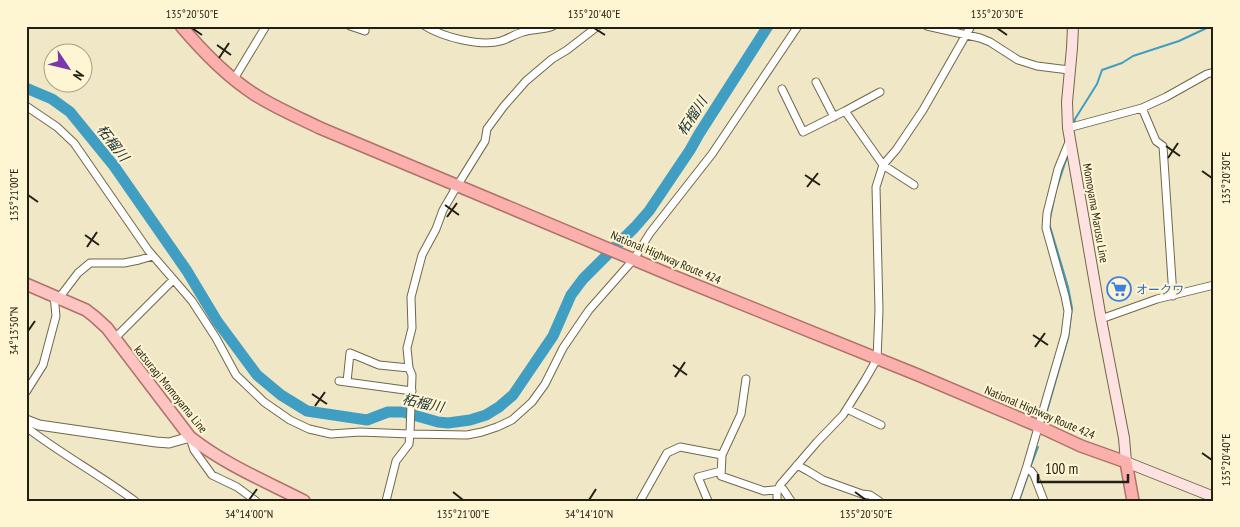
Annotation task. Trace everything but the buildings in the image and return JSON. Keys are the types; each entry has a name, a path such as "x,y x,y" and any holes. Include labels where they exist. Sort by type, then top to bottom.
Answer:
{"highway":[{"name":"National Highway Route 424","path":"181,26 201,50 234,80 255,94 320,128 673,276 918,375 1081,446 1126,462"},
{"path":"1126,462 1133,501"}],"main road":[{"name":"Momoyama Marusu Line","path":"1073,26 1067,102 1068,128 1124,438 1126,462"},
{"name":"katsuragi Momoyama Line","path":"26,284 78,306 95,317 107,328 190,437 205,449 222,460 304,501"},
{"path":"1126,462 1214,496"}],"street":[{"path":"234,80 266,26"},
{"path":"350,26 365,30 365,26"},
{"path":"425,26 433,31 462,41 484,42 499,42 523,31 553,26"},
{"path":"386,501 396,461 409,444 412,375 409,368 407,348 412,328 411,297 422,255 457,186 485,141 487,129 504,106 526,81 552,59 598,26"},
{"path":"26,106 57,127 74,142 153,256 172,276 197,308 236,375 264,402 290,420 309,429 330,434 360,432 467,435 497,428 512,420 532,402 545,384 563,348 589,310 633,258 650,233 712,154 798,26"},
{"path":"927,26 990,42 1018,60 1037,66 1070,70"},
{"path":"777,501 780,485 843,415 877,359 879,310 876,186 883,165 896,150 923,110 972,26"},
{"path":"1068,128 1142,108 1214,72"},
{"path":"816,82 834,116"},
{"path":"782,89 803,132 880,92"},
{"path":"1142,108 1156,141 1163,146 1173,296"},
{"path":"844,111 883,165 914,185"},
{"path":"1015,501 1028,470 1038,426 1065,335 1068,311 1061,278 1046,228 1047,213 1058,169 1070,139"},
{"path":"26,392 43,365 56,316 56,297 78,273 90,263 124,263 153,256"},
{"path":"114,338 172,276"},
{"path":"1101,319 1157,300 1214,285"},
{"path":"347,382 350,353 380,365 409,368"},
{"path":"746,379 741,414 722,455 721,476 764,491 783,490 791,501"},
{"path":"339,381 412,392"},
{"path":"847,409 881,425"},
{"path":"26,420 39,425 156,442 168,442 190,437 194,450 212,475 237,486 256,501"},
{"path":"26,426 135,501"},
{"path":"640,501 667,453 680,447 722,455"},
{"path":"797,466 823,480 870,495 879,501"},
{"path":"1028,470 1034,474 1044,501"},
{"path":"708,501 698,477 721,471"}],"waterway":[{"name":"柘榴川","path":"26,88 52,99 70,112 114,166 187,271 217,321 257,375 281,395 307,411 367,420 388,412 403,412 448,423 470,420 486,415 513,395 553,336 571,295 583,279 649,211 768,26"},
{"path":"1074,125 1075,119 1097,84 1102,70 1122,63 1133,56 1179,41 1211,26"},
{"path":"1047,411 1068,338 1072,308 1068,287 1049,223 1056,190 1067,157"},
{"path":"1030,468 1038,447"},
{"path":"1019,501 1029,472"}],"place":[{"name":"オークワ","path":"1119,289"}]}
